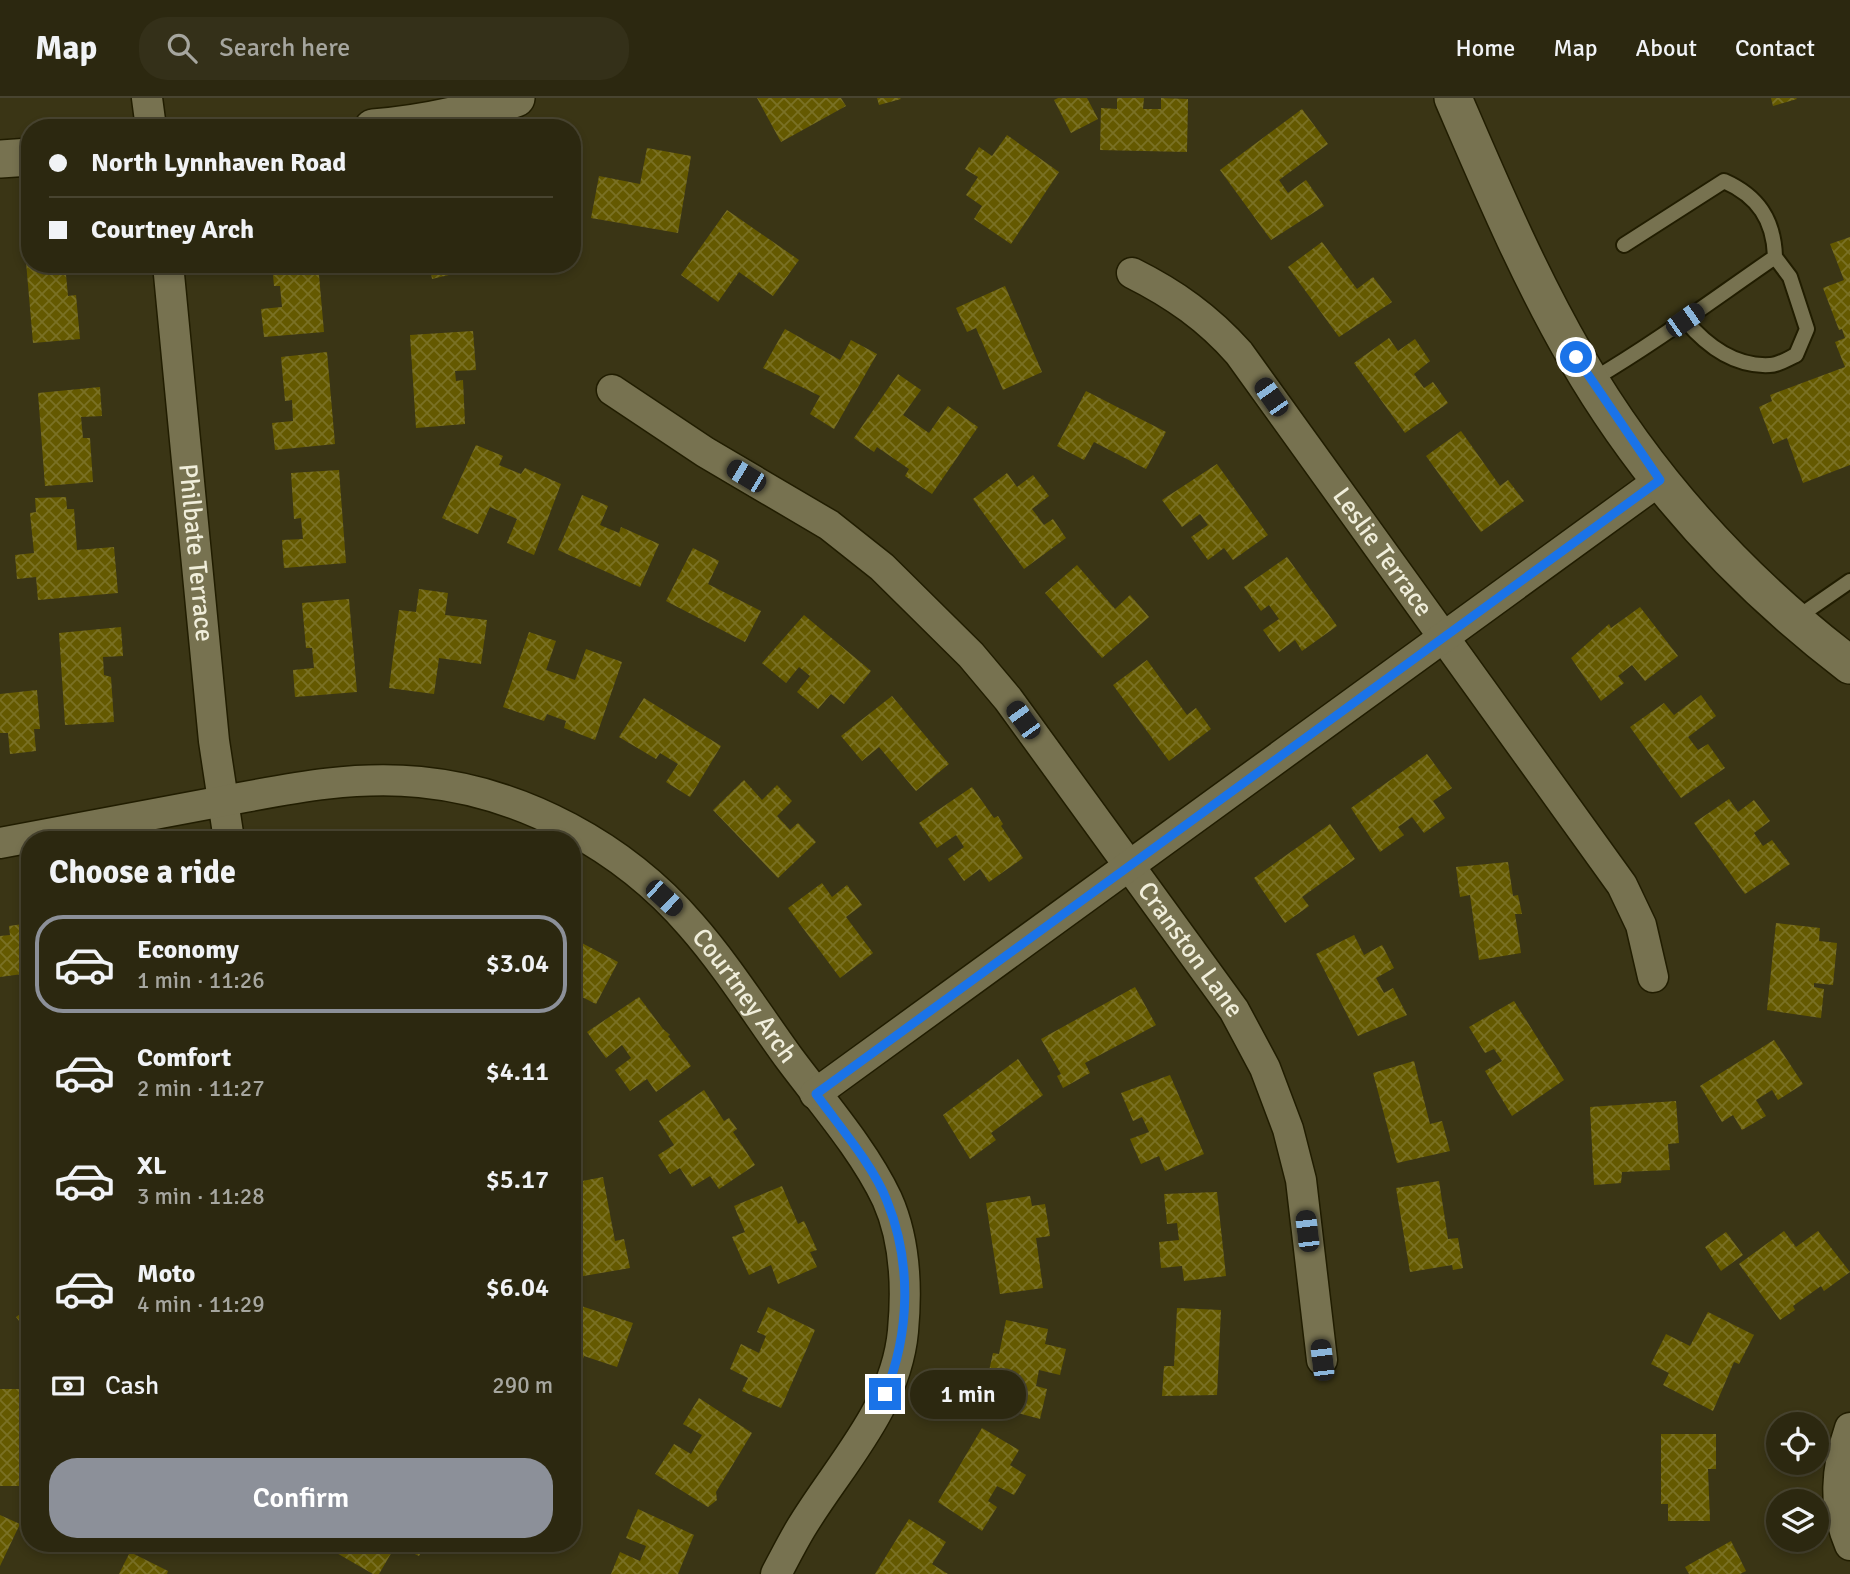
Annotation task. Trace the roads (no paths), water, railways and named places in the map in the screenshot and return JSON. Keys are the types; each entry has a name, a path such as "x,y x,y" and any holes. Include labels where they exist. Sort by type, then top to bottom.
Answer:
{"street":[{"path":"147,98 150,119"},
{"path":"439,119 481,110 516,98"},
{"path":"1452,98 1513,236 1591,380 1660,480 1722,553 1793,620 1850,665"},
{"path":"0,159 21,158"},
{"name":"Philbate Terrace","path":"169,273 222,801 227,831"},
{"name":"Leslie Terrace","path":"1132,273 1172,293 1215,327 1240,353 1622,885 1641,925 1653,977"},
{"name":"Cranston Lane","path":"612,390 705,452 829,524 882,566 971,655 1008,699 1234,1010 1265,1068 1288,1129 1301,1180 1322,1360"},
{"path":"816,1094 1660,480"},
{"name":"Courtney Arch","path":"63,831 305,785 352,780 422,782 480,792 514,803 576,831"},
{"name":"Courtney Arch","path":"581,834 635,872 694,928 816,1094 887,1199 900,1243 905,1289 903,1335 894,1372 876,1417 801,1528 776,1574"},
{"name":"Courtney Arch","path":"0,843 21,839"},
{"path":"1850,1429 1840,1458 1837,1491 1841,1525 1850,1545"}],"lane":[{"path":"1624,245 1724,181 1748,192 1774,232 1775,257 1790,277 1807,329 1796,355 1772,366 1744,362 1705,344 1685,320"},
{"path":"1591,380 1685,320 1775,257"},
{"path":"1793,620 1850,581"}]}
